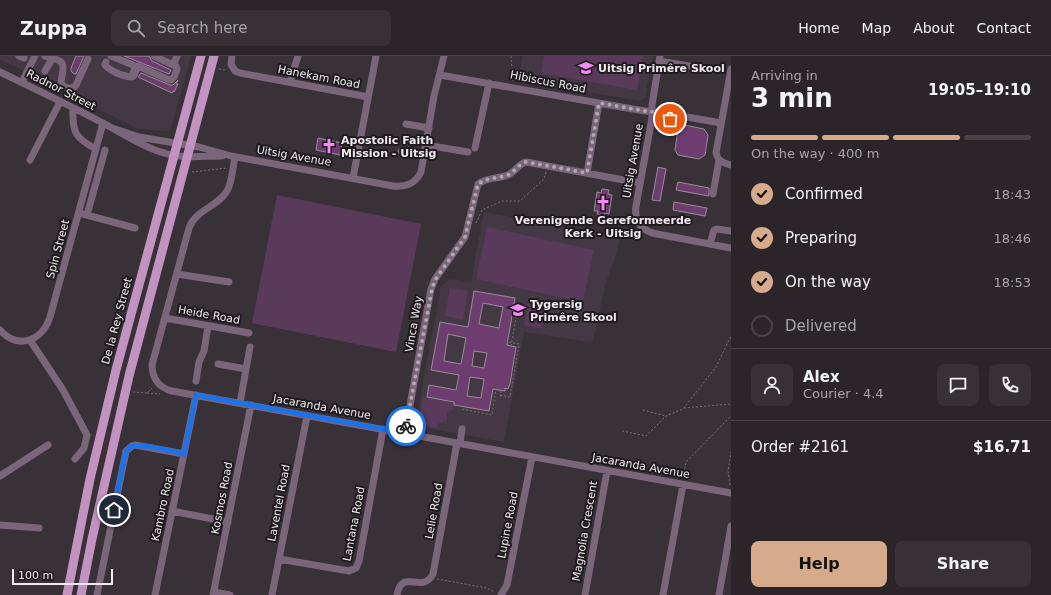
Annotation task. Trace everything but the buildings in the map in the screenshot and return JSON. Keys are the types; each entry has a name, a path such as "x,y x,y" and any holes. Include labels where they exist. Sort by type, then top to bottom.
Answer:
{"main road":[{"name":"De la Rey Street","path":"67,595 90,479 116,370 201,56"},
{"path":"81,595 92,539 129,376 214,56"}],"street":[{"path":"22,82 35,56"},
{"path":"116,56 170,80 173,78 177,68 154,56"},
{"path":"173,65 177,56"},
{"name":"Hanekam Road","path":"232,56 231,64 236,72 368,98"},
{"path":"290,82 298,56"},
{"path":"353,178 376,56"},
{"name":"Uitsig Avenue","path":"178,143 232,156 393,186 400,187 408,185 412,183 419,175 444,56"},
{"path":"25,57 28,62 28,70"},
{"path":"45,71 48,58 58,60 63,64 62,83 65,88 71,89 76,85 88,59"},
{"path":"660,58 689,66"},
{"name":"Uitsig Avenue","path":"660,58 652,118 635,210 638,222 645,230 652,233 710,244"},
{"path":"133,74 135,69 133,65 108,59 105,65 108,68 129,77 133,74 138,66"},
{"path":"713,194 725,163 716,153 721,123 729,96 731,69"},
{"name":"Radnor Street","path":"0,72 103,123 132,140 152,149 175,156"},
{"name":"Hibiscus Road","path":"440,75 670,116 721,123"},
{"path":"426,145 471,150 489,83"},
{"path":"30,160 60,102"},
{"path":"587,173 599,103"},
{"path":"73,108 72,123 80,140 96,149"},
{"name":"Spin Street","path":"30,340 39,336 48,323 103,123"},
{"path":"406,124 429,128"},
{"name":"Radnor Street","path":"112,128 139,137 178,143"},
{"path":"87,215 105,150"},
{"path":"401,151 424,156"},
{"name":"Uitsig Avenue","path":"175,156 232,156"},
{"name":"Jacaranda Avenue","path":"232,156 228,191 220,200 192,221 152,366 157,382 164,388 307,416 730,493"},
{"name":"Vinca Way","path":"405,433 432,289 435,280 464,242 478,184 484,180 510,174 522,163 526,162 640,183"},
{"path":"79,213 135,228"},
{"path":"731,231 714,230 710,244 731,248"},
{"path":"177,274 229,282"},
{"name":"Heide Road","path":"165,318 249,333"},
{"path":"196,381 199,362 204,351 208,326"},
{"path":"0,330 12,339 23,341 30,340 63,390 87,435 84,448 75,459"},
{"path":"240,403 250,347"},
{"path":"218,364 246,369"},
{"name":"Kambro Road","path":"155,595 196,395"},
{"name":"Kosmos Road","path":"214,593 251,405"},
{"name":"Laventel Road","path":"272,595 307,416"},
{"name":"Lantana Road","path":"279,559 349,571 356,568 359,561 383,429"},
{"name":"Lelie Road","path":"397,595 403,582 408,581 422,583 428,581 434,572 458,443 462,429"},
{"path":"0,476 48,445"},
{"path":"97,595 126,451 132,446 136,445 184,454"},
{"name":"Lupine Road","path":"501,595 507,586 532,457"},
{"name":"Magnolia Crescent","path":"584,595 607,471"},
{"path":"663,595 683,485"},
{"path":"172,511 228,522"},
{"path":"0,525 39,528"},
{"path":"719,595 731,526"},
{"path":"214,593 230,595"}],"path":[{"path":"511,56 514,87"},
{"path":"219,69 227,69"},
{"path":"468,230 475,225 482,210 502,201 520,201 544,179 547,166"},
{"path":"192,172 228,168"},
{"path":"511,346 518,306"},
{"path":"683,408 716,367 731,336"},
{"path":"500,395 510,397 519,344 507,342"},
{"path":"147,392 154,386"},
{"path":"462,409 492,415 496,389 501,391 500,399"},
{"path":"132,392 160,394"},
{"path":"622,432 646,436 666,416 683,408 731,404"},
{"path":"643,410 666,416"},
{"path":"683,485 686,462 731,416"},
{"path":"730,493 728,471 731,452"},
{"path":"436,579 492,590"}],"shaded area":[{"path":"0,56 191,56 170,131 138,129 0,59"},
{"name":"Uitsig Primêre Skool","path":"523,56 653,56 645,98 640,101 518,80"},
{"path":"544,56 643,56 637,90 541,73"},
{"path":"277,195 421,224 396,352 252,323"},
{"name":"Tygersig Primêre Skool","path":"484,212 620,237 617,252 605,285 593,341 589,342 524,332 504,442 415,426 441,286 451,279 471,282"},
{"path":"487,227 594,250 583,302 476,279"},
{"path":"450,288 468,291 463,320 445,316"},
{"path":"529,297 547,300 542,329 524,325"},
{"path":"423,396 454,402 453,410 449,411 447,414 447,421 439,423 436,428 421,424 419,418"}],"way so far":[{"path":"406,426 432,289 435,280 464,242 478,184 484,180 510,174 522,163 526,162 587,173 599,103 671,114 670,119"}],"place":[{"name":"Uitsig Primêre Skool","path":"586,68"},
{"name":"Apostolic Faith Mission - Uitsig","path":"329,146"},
{"name":"Verenigende Gereformeerde Kerk - Uitsig","path":"603,203"},
{"name":"Tygersig Primêre Skool","path":"518,310"}],"route":[{"path":"114,510 125,454 129,448 136,445 184,454 196,395 405,433 406,426"}]}
